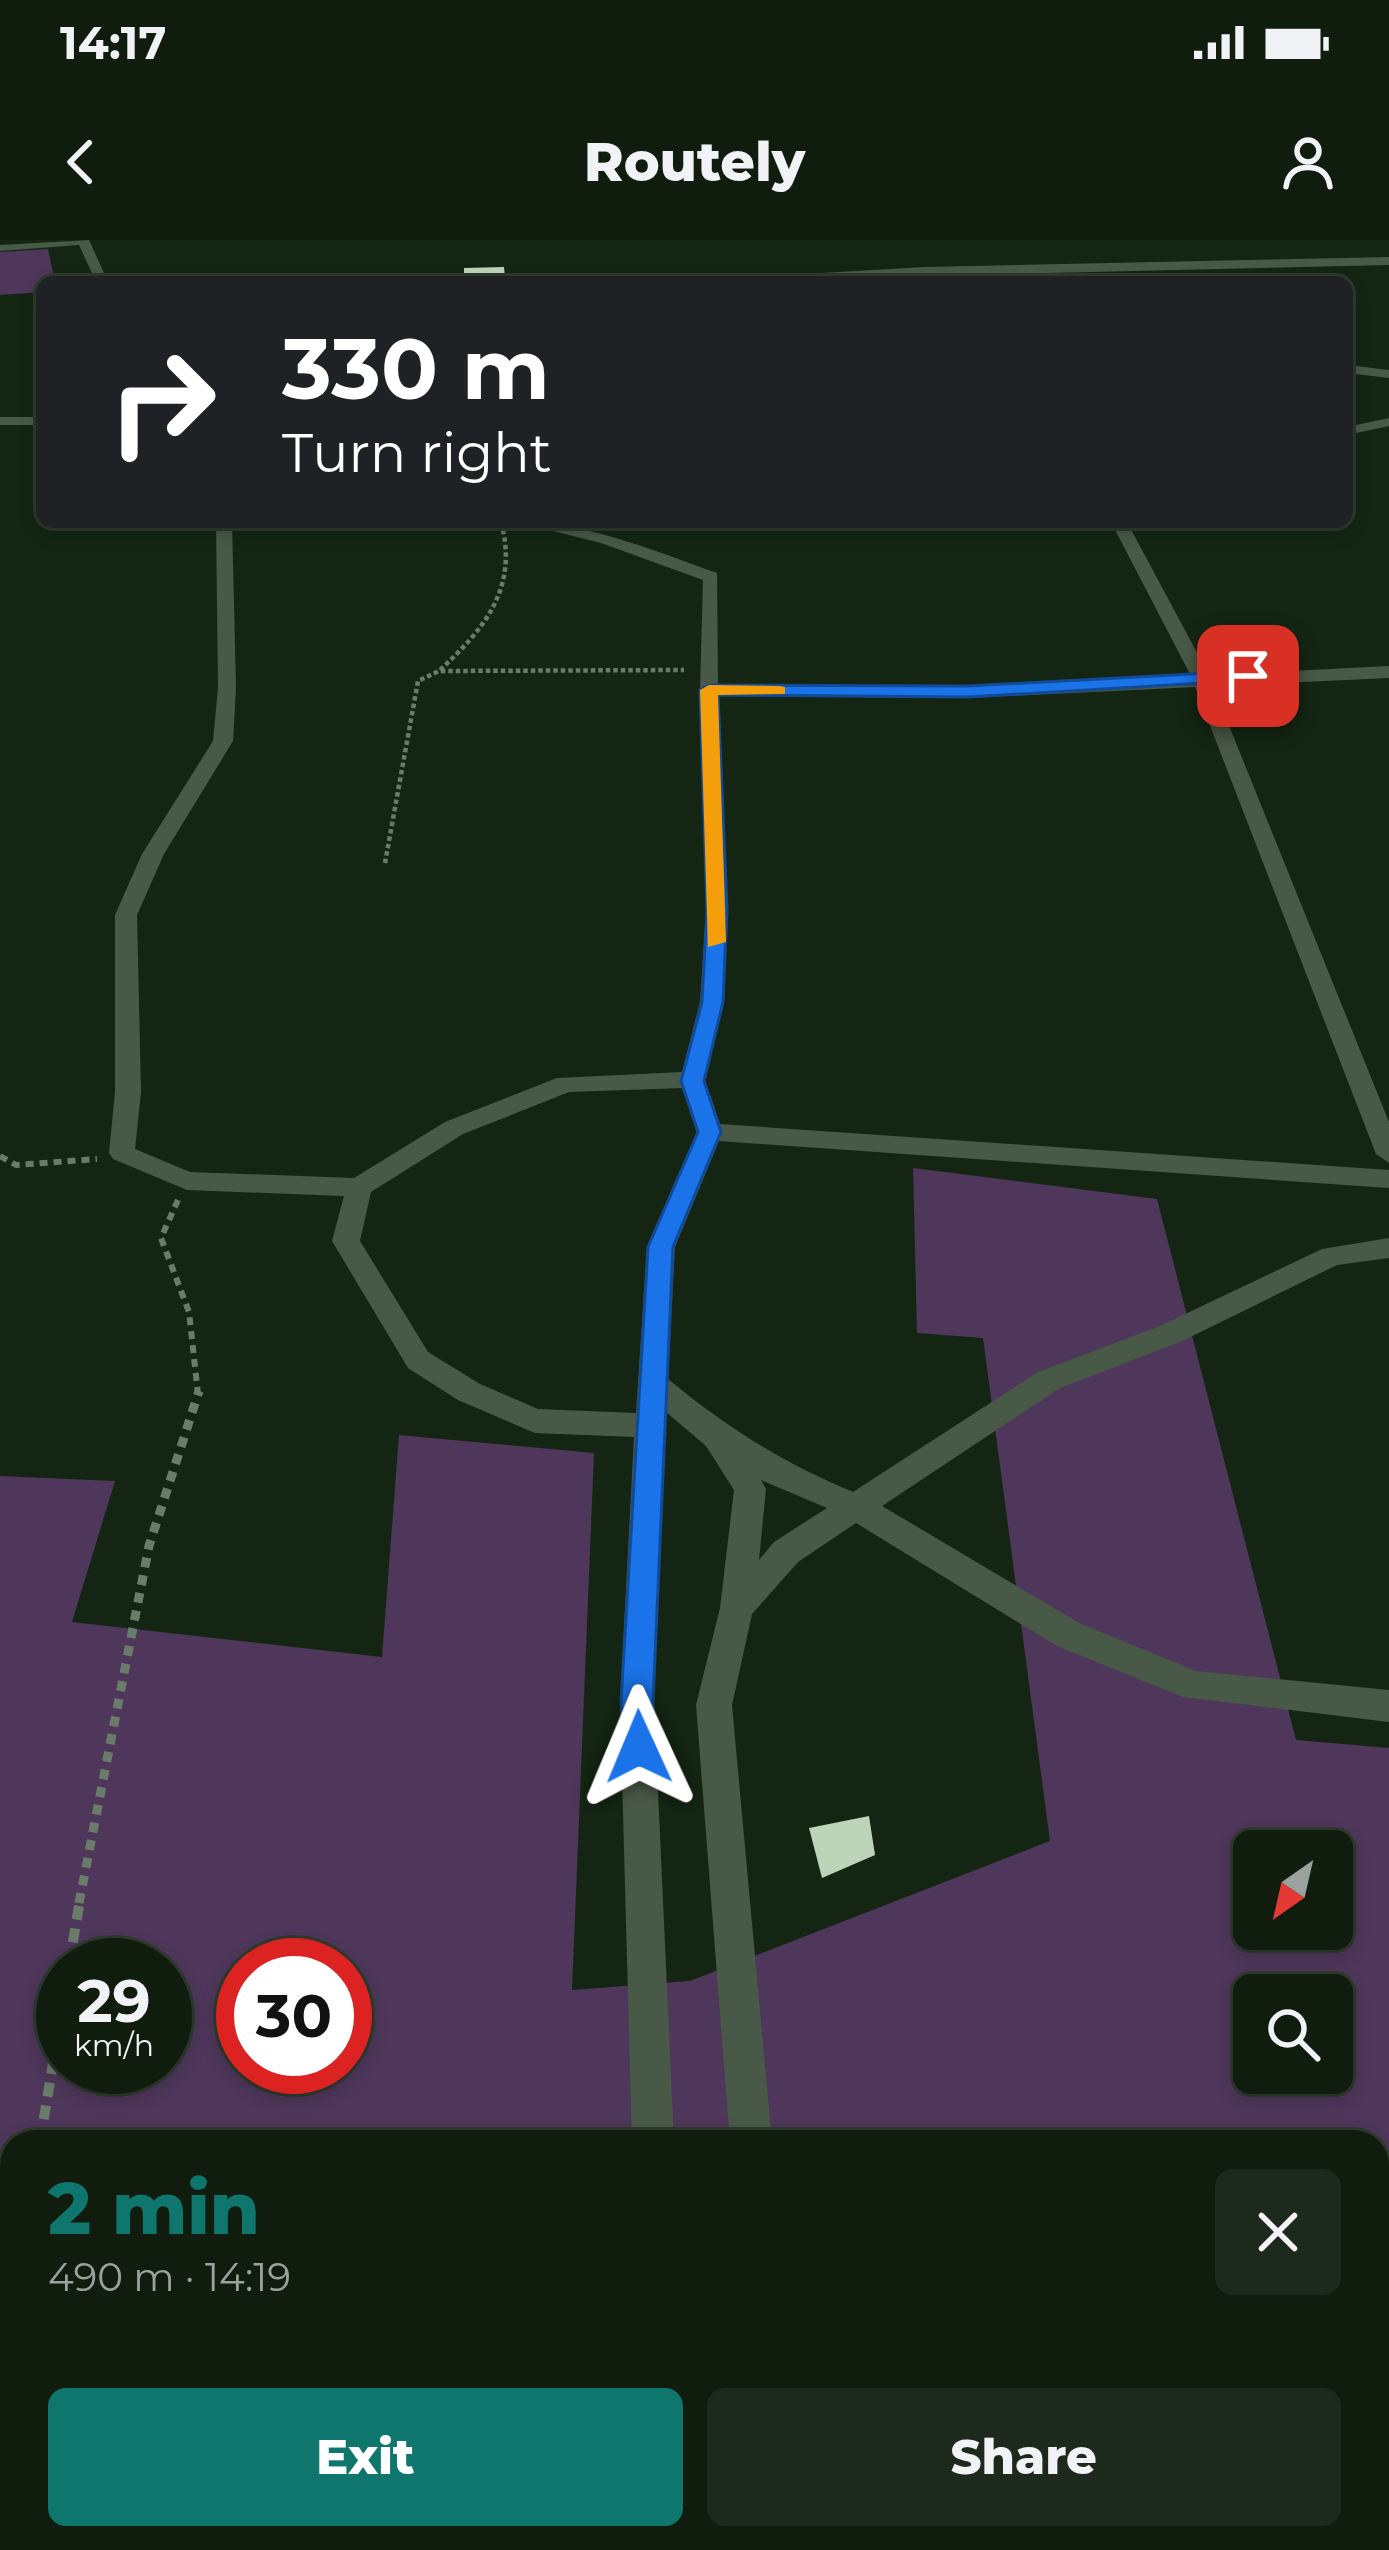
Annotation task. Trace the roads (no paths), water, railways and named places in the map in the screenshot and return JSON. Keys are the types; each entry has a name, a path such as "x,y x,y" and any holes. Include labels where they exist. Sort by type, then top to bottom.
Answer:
{"street":[{"path":"0,248 83,240 99,276"},
{"path":"823,276 1389,261"},
{"path":"1353,370 1389,374"},
{"path":"0,421 36,421"},
{"path":"1353,430 1389,422"},
{"path":"224,528 227,688 223,741 153,854 126,915 128,1091 122,1154 188,1180 359,1187 454,1128 566,1084 693,1081"},
{"path":"553,528 605,539 711,578 709,680 717,910 712,1002 693,1081 710,1132 661,1247 637,1702 653,2130"},
{"path":"1122,528 1201,678 1389,1154"},
{"path":"709,680 968,692 1389,672"},
{"path":"710,1132 1389,1179"},
{"path":"359,1187 346,1241 418,1360 469,1391 535,1421 650,1426"},
{"path":"737,1609 786,1552 1049,1380 1170,1334 1332,1256 1389,1248"},
{"path":"652,1383 717,1436 780,1475 857,1507 1069,1635 1195,1685 1389,1706"},
{"path":"717,1436 750,1490 737,1609 714,1705 750,2130"}]}
